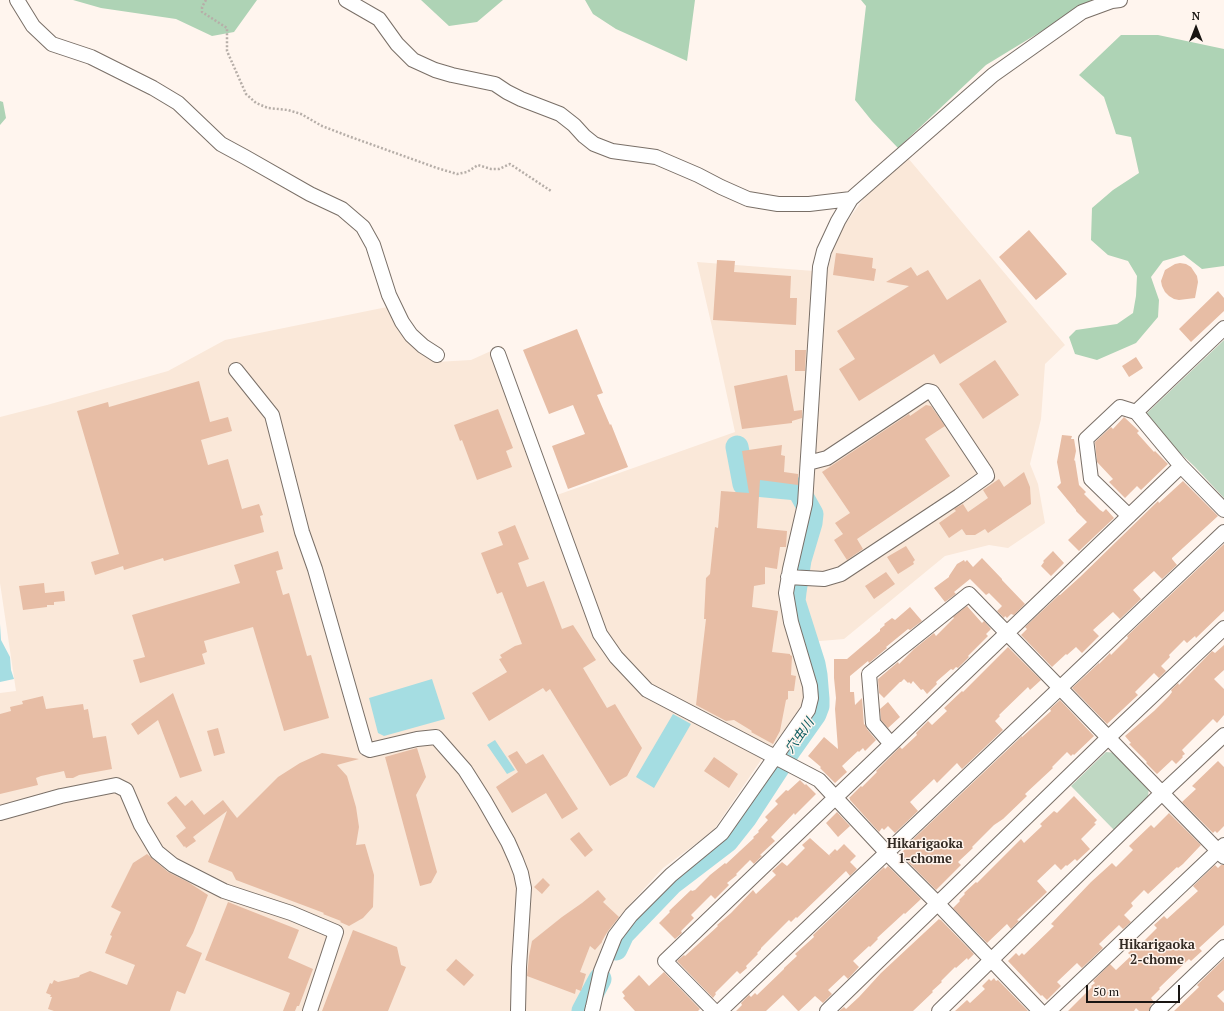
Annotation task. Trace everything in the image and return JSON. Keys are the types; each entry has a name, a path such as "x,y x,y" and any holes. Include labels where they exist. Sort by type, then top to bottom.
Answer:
{"street":[{"path":"17,0 33,26 52,44 91,58 153,88 178,103 221,144 245,156 310,194 342,208 363,227 373,245 389,295 402,322 411,335 437,355"},
{"path":"346,0 379,19 397,44 413,60 435,70 452,75 495,84 521,99 560,114 574,124 584,136 594,144 612,152 656,157 692,172 748,199 778,204 809,204 851,199"},
{"path":"594,1010 601,971 615,936 631,915 671,875 722,833 808,710 811,698 807,674 791,622 786,593 788,577 805,504 820,267 830,236 851,199 993,75 1082,12 1112,1 1120,0"},
{"path":"1136,412 1224,328"},
{"path":"498,354 597,627 616,657 648,690 819,780 886,853 938,904 1040,1011"},
{"path":"236,370 272,415 302,532 315,569 366,748 370,750 417,739 436,737 469,776 508,842 516,860 521,873 524,888 518,1011"},
{"path":"788,577 824,579 841,574 960,496 987,476 932,392 928,391 827,458 808,463"},
{"path":"1129,516 1091,479 1086,439 1120,407 1136,412 1181,466 1224,510"},
{"path":"714,1011 665,960 1181,466"},
{"path":"720,1011 1224,532"},
{"path":"891,744 873,723 869,674 969,594 1162,793 1222,850 1049,1011"},
{"path":"827,1011 1108,738 1224,628"},
{"path":"939,1011 1162,793 1224,735"},
{"path":"0,813 61,796 116,785 126,790 141,825 157,852 173,865 224,891 292,913 336,932 310,1011"},
{"path":"1157,1011 1224,947"}],"path":[{"path":"206,0 202,7 202,12 227,28 228,51 246,94 256,103 268,108 288,110 301,114 322,126 457,174 467,172 478,166 491,170 499,169 510,164 551,191"}],"shaded area":[{"path":"908,158 1065,345 1045,364 1041,419 1030,464 1038,484 1045,523 1008,548 989,545 945,556 844,639 797,643 804,687 804,703 797,715 761,760 713,831 663,868 631,903 605,936 580,1011 0,1011 0,693 16,691 0,583 0,417 168,371 225,340 387,307 400,333 418,350 436,362 471,360 502,346 557,495 735,432 697,262 827,272 836,237 869,191"}],"green space":[{"path":"73,0 257,0 234,32 212,36 176,19 101,8"},
{"path":"421,0 503,0 477,22 449,26"},
{"path":"585,0 695,0 687,61 616,29 593,14"},
{"path":"861,0 1096,0 1091,1 986,65 898,148 872,121 855,100 866,6"},
{"path":"1121,35 1158,35 1224,49 1224,266 1202,269 1184,255 1163,261 1151,277 1159,300 1158,317 1136,343 1097,360 1075,354 1069,337 1076,330 1117,324 1133,313 1137,276 1128,261 1108,255 1091,240 1092,208 1113,190 1139,173 1131,137 1116,134 1104,97 1079,75"},
{"path":"0,101 3,102 6,118 0,125"},
{"path":"1224,340 1224,498 1195,467 1146,420 1146,414"},
{"path":"1106,752 1116,753 1149,787 1148,797 1114,830 1071,786"}],"water":[{"path":"0,624 1,640 10,657 11,670 14,679 0,682"},
{"path":"432,679 445,719 384,736 378,733 369,698"},
{"path":"673,714 691,724 654,788 636,777"},
{"path":"495,740 515,770 507,774 487,745"}],"building":[{"path":"1029,230 1067,274 1036,300 999,257"},
{"path":"836,253 873,258 872,268 876,269 874,281 833,275"},
{"path":"717,260 735,261 734,272 791,276 790,298 797,298 796,325 713,320"},
{"path":"1180,263 1191,267 1197,276 1198,282 1195,298 1179,300 1174,299 1165,292 1162,286 1161,281 1165,270 1175,264"},
{"path":"911,267 917,276 928,270 947,300 980,279 1007,322 940,364 934,354 859,401 839,369 855,359 837,331 909,286 886,282"},
{"path":"1218,291 1224,298 1224,311 1191,342 1179,329"},
{"path":"577,329 603,393 597,395 610,425 611,424 628,467 568,489 552,446 585,434 573,405 549,414 523,350"},
{"path":"795,350 806,350 805,371 795,371"},
{"path":"1136,357 1143,368 1129,377 1122,366"},
{"path":"995,360 1019,395 983,419 959,384"},
{"path":"787,375 794,411 802,410 802,418 792,421 792,423 742,429 734,386"},
{"path":"199,381 210,422 228,417 232,431 201,440 208,465 228,459 242,509 259,504 263,515 260,516 264,532 164,561 163,558 124,570 123,566 95,575 91,562 119,554 77,411 108,402 109,407"},
{"path":"926,405 931,406 945,426 925,439 950,476 857,539 863,549 847,560 834,540 843,534 835,523 850,513 822,472 909,414 910,416"},
{"path":"498,409 513,448 506,451 512,467 477,480 462,440 460,441 454,425"},
{"path":"1124,417 1139,431 1137,433 1154,452 1155,451 1168,464 1141,490 1137,486 1125,498 1109,482 1113,479 1097,462 1095,442 1111,427 1113,429"},
{"path":"1062,435 1072,436 1071,439 1074,439 1076,451 1074,461 1075,460 1079,485 1086,492 1084,494 1100,510 1103,512 1106,509 1114,518 1079,551 1068,540 1087,522 1057,487 1061,483 1057,462"},
{"path":"782,445 781,455 785,456 784,472 798,474 798,485 760,480 757,528 787,531 786,547 780,547 777,569 765,567 765,584 754,586 752,607 778,611 772,652 790,654 792,656 791,675 796,676 794,691 788,691 788,699 786,700 780,731 773,744 751,732 752,731 734,720 726,721 696,705 706,619 704,619 706,578 710,574 715,527 718,528 721,491 749,493 742,451"},
{"path":"1024,472 1030,487 1031,504 988,533 985,529 975,535 966,535 962,529 949,538 939,523 956,511 954,509 963,504 968,512 988,498 983,490 999,479 1004,487"},
{"path":"1183,481 1218,516 1172,558 1177,565 1162,579 1154,571 1133,590 1141,599 1120,619 1113,612 1093,630 1099,636 1082,653 1076,647 1052,667 1021,635 1027,629 1025,627 1080,577 1158,501 1159,503"},
{"path":"515,525 529,559 518,563 527,587 544,581 562,629 573,625 596,660 583,668 607,708 615,704 642,748 627,776 610,786 550,689 546,692 543,688 489,721 472,693 507,672 499,659 502,658 500,655 515,646 522,644 502,592 497,594 481,553 503,545 498,532"},
{"path":"1224,544 1224,611 1196,638 1195,636 1187,643 1184,640 1169,655 1170,657 1161,666 1166,671 1159,678 1154,673 1135,692 1138,695 1107,724 1072,688 1110,653 1111,655 1128,638 1127,636"},
{"path":"906,546 915,560 913,562 914,564 898,574 887,557"},
{"path":"278,551 283,569 276,571 283,595 289,593 307,656 311,655 329,718 284,731 253,627 204,641 207,652 202,654 205,664 140,683 133,660 145,657 132,615 240,583 234,565"},
{"path":"1053,551 1064,563 1051,576 1041,566 1044,562 1043,561"},
{"path":"982,558 1025,604 1014,615 1011,614 1007,618 1005,616 1004,618 997,611 1002,606 989,593 986,595 970,579 954,592 956,594 945,602 934,588 949,577 957,564 967,560 973,567"},
{"path":"886,572 895,584 874,599 865,586"},
{"path":"44,583 45,593 64,591 65,601 54,602 54,605 47,605 47,607 23,610 19,586"},
{"path":"967,606 982,623 984,621 991,629 986,634 988,636 958,668 956,667 953,670 951,669 936,682 937,684 927,694 913,681 911,684 904,679 884,698 879,693 878,679 898,662 899,664 914,649 934,633 936,636 954,618 953,617"},
{"path":"910,607 922,621 910,630 908,629 869,663 868,661 850,676 850,692 854,692 855,705 862,698 864,725 865,724 876,740 865,751 863,748 859,752 858,751 842,766 847,772 835,783 820,768 821,767 808,756 824,737 838,749 835,709 836,698 834,659 847,659 880,631 880,629 885,625 884,624 892,618 895,620"},
{"path":"1224,645 1224,670 1214,679 1224,689 1224,715 1217,723 1213,719 1182,750 1185,754 1176,764 1172,760 1157,774 1129,744 1131,743 1125,736 1154,711 1169,696 1172,692 1171,690 1178,683 1179,685 1212,651 1215,653"},
{"path":"1008,647 1041,680 1030,690 1028,687 999,715 1000,716 995,721 1003,730 962,769 957,763 937,783 934,779 910,802 918,811 895,833 888,826 884,830 882,828 879,832 849,798 877,772 876,771 900,747 902,749 917,735 916,733 928,721 932,725 947,711 944,708 962,691 963,692"},
{"path":"173,693 202,771 180,778 158,720 138,735 131,724"},
{"path":"43,696 46,709 83,704 84,710 88,709 93,738 106,736 112,769 79,775 73,778 66,778 64,771 41,776 36,778 38,785 0,794 0,714 11,711 10,707 23,704 22,701"},
{"path":"1060,700 1094,736 1074,755 1073,754 1071,756 1067,752 1052,767 1053,768 1025,794 1027,796 972,847 973,848 958,862 961,865 936,890 900,854 907,847 906,846 1022,736 1051,711 1050,709"},
{"path":"888,702 900,717 888,728 881,720 880,709"},
{"path":"218,728 225,753 214,756 207,731"},
{"path":"417,748 426,777 416,795 437,872 431,883 420,886 385,757"},
{"path":"517,751 526,764 543,754 578,809 562,819 546,793 512,813 496,787 518,772 508,756"},
{"path":"322,753 359,759 337,765 347,776 356,807 359,827 356,845 365,844 374,875 373,907 363,918 349,926 323,914 324,913 236,880 232,872 208,862 227,811 193,837 196,841 186,848 176,836 186,828 167,803 176,796 185,806 192,800 204,815 223,800 237,818 278,777 300,763"},
{"path":"714,757 738,774 729,788 704,771"},
{"path":"1218,761 1224,767 1224,826 1217,833 1215,831 1213,833 1182,802 1196,789 1192,786"},
{"path":"800,780 816,794 795,815 794,813 771,837 775,841 760,855 762,856 754,864 750,860 736,874 737,875 727,883 729,885 715,899 711,895 691,915 694,918 675,939 659,923 691,890 695,890 710,875 725,863 726,864 754,838 753,837 768,820 765,817 778,804 775,801 786,790 788,791"},
{"path":"1074,796 1097,820 1094,823 1096,824 1081,839 1090,849 1077,861 1075,859 1061,870 1055,864 1037,881 1047,892 1017,920 1019,921 1011,929 1007,924 987,943 953,908 960,901 959,900 965,894 964,893 976,882 977,883 1021,839 1024,843 1042,826 1040,824 1054,811 1057,813"},
{"path":"837,812 850,826 838,837 826,823"},
{"path":"1169,813 1201,845 1183,864 1178,868 1177,867 1148,894 1144,890 1131,903 1133,906 1124,915 1131,922 1123,929 1119,925 1099,944 1103,948 1082,968 1077,963 1057,982 1061,986 1047,1000 1042,995 1041,996 1008,961 1016,953 1019,956 1022,953 1024,955 1054,926 1051,924 1091,882 1112,863 1116,867 1133,850 1129,846 1151,825 1154,828"},
{"path":"579,832 593,850 585,857 570,839"},
{"path":"810,838 831,857 829,855 835,849 837,851 844,844 856,856 850,862 857,869 850,876 846,871 797,918 796,917 791,922 789,920 761,948 757,953 758,954 746,966 747,968 740,974 737,971 715,993 716,994 713,998 677,961 684,955 685,956 718,926 717,925 753,890 756,894 776,875 772,871 782,862 787,866 805,848 802,845"},
{"path":"147,854 168,872 188,882 208,895 193,933 186,946 202,953 185,994 177,991 170,1011 54,1011 48,1009 52,997 46,993 50,983 52,984 54,980 58,982 79,977 80,975 90,971 127,985 135,965 105,953 112,936 110,935 121,912 111,907 133,863"},
{"path":"1215,865 1218,868 1221,865 1224,865 1224,925 1199,948 1202,951 1191,961 1189,959 1159,988 1160,989 1151,998 1154,1002 1149,1011 1139,1011 1136,1008 1134,1011 1068,1011 1092,987 1091,986 1095,983 1093,981 1110,964 1116,970 1131,956 1128,953 1138,944 1139,946 1157,928 1154,925 1164,916 1167,919 1198,891 1193,886"},
{"path":"888,866 921,899 853,961 859,967 848,979 844,975 828,990 832,994 823,1003 815,996 798,1011 783,995 766,1011 736,1011 749,995 751,997 755,993 757,995 797,956 795,954 814,937 813,935 884,867 885,869"},
{"path":"543,878 550,885 542,894 534,887"},
{"path":"598,890 606,899 603,902 619,917 595,950 590,946 580,972 586,974 581,991 576,989 575,994 527,976 532,941"},
{"path":"228,902 299,930 288,958 313,969 299,1006 297,1006 295,1011 283,1011 290,993 205,960"},
{"path":"939,919 974,954 968,960 967,958 956,968 955,967 932,991 933,992 913,1011 839,1011 844,1007 846,1009 881,973"},
{"path":"353,930 397,947 401,965 406,967 388,1011 322,1011"},
{"path":"456,959 474,975 464,986 446,970"},
{"path":"1224,959 1224,990 1217,996 1224,1003 1224,1011 1174,1011 1199,987 1197,985"},
{"path":"664,972 700,1009 698,1011 635,1011 623,998 625,996 622,992 639,975 649,986"},
{"path":"994,978 996,981 998,980 1028,1011 955,1011 967,1000 970,1003 985,989 982,986 989,979 991,981"}],"waterway":[{"name":"穴虫川","path":"616,949 623,934 672,883 727,841 746,817 815,714 818,706 814,664 794,601 800,560 811,523 812,514 798,489 744,484 737,447"},
{"name":"穴虫川","path":"583,1011 600,979"}],"district":[{"name":"Hikarigaoka 1-chome","path":"925,852"},
{"name":"Hikarigaoka 2-chome","path":"1157,952"}]}
